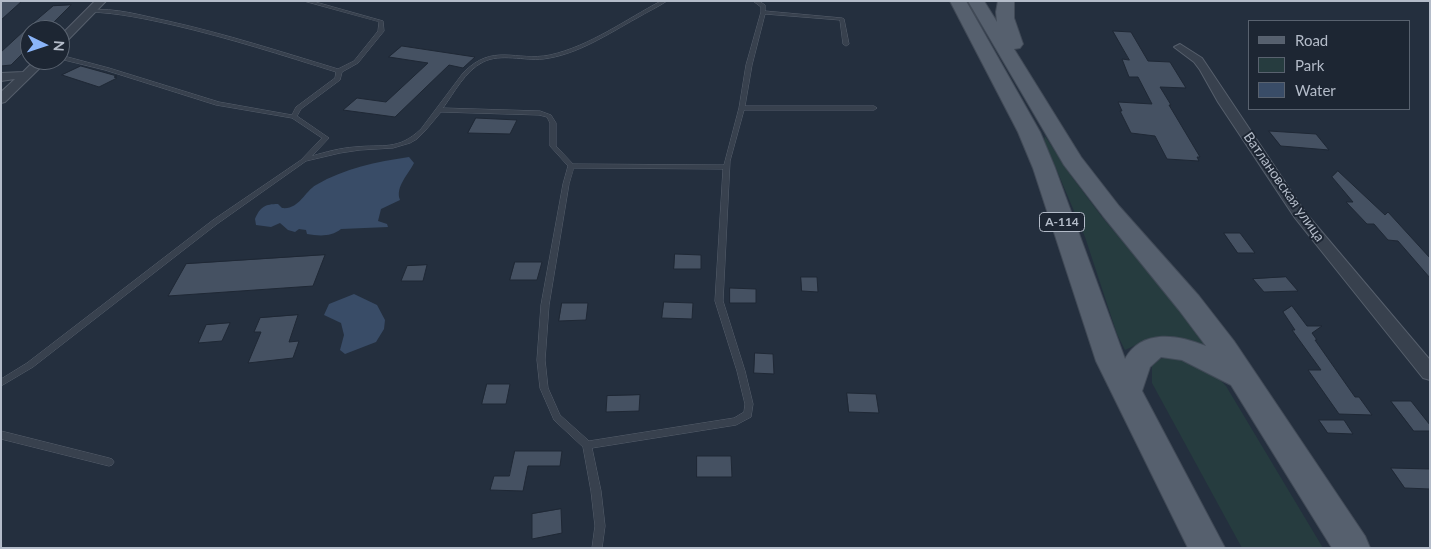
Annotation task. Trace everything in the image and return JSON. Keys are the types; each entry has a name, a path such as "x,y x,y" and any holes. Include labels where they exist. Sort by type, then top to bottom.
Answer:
{"main road":[{"path":"948,1 1009,94"},
{"name":"А-114","path":"958,1 1009,94 1044,168 1097,325 1126,393 1207,548"},
{"path":"976,1 1046,118 1089,184 1206,324 1244,378 1352,548"},
{"path":"1006,1 1004,11 1009,33 1018,55 1033,81 1046,118"},
{"path":"1126,393 1139,359 1145,353 1159,348 1176,347 1187,350 1244,378"}],"street":[{"path":"70,32 101,1"},
{"name":"Ватлановская улица","path":"1180,47 1198,60 1205,69 1224,102 1300,215 1430,372"},
{"path":"1,99 32,70"},
{"path":"1,77 26,76"}],"lane":[{"path":"90,11 130,14 195,28 339,71 356,62 381,30 381,21 319,2 306,1"},
{"path":"302,161 328,153 403,144 414,139 440,110 463,76 478,62 499,56 551,56 603,35 665,1"},
{"path":"587,445 736,421 748,414 749,404 741,372 719,301 726,168 742,108 749,65 763,12 763,6 755,1"},
{"path":"763,12 842,19 846,44"},
{"path":"1,383 38,359 215,222 302,161 326,138 294,117 218,104 107,68 70,59"},
{"path":"294,117 298,108 338,79 339,71"},
{"path":"742,108 874,108"},
{"path":"440,110 540,113 549,116 553,123 552,146 571,166 726,168"},
{"path":"571,166 566,184 545,305 541,360 544,388 557,417 587,445 600,526 597,548"},
{"path":"1,435 110,462"}],"green space":[{"path":"1045,136 1072,177 1102,217 1212,351 1163,337 1148,340 1125,350 1117,334 1085,237 1044,140"},
{"path":"1171,356 1186,359 1201,366 1215,375 1226,386 1323,548 1242,548 1152,383 1152,366 1160,359"}],"water":[{"path":"409,157 414,163 399,190 400,200 381,209 378,221 387,224 388,227 341,229 329,235 320,235 307,234 306,230 299,229 295,232 288,230 280,223 271,227 256,225 255,219 261,209 278,204 282,208 293,206 316,185 338,174 373,164"},
{"path":"354,294 377,305 385,320 384,329 376,342 345,354 340,350 344,335 341,323 324,315 329,304"}],"building":[{"path":"1,1 22,1 1,20"},
{"path":"71,5 56,20 36,20 53,6"},
{"path":"1113,31 1131,32 1148,61 1170,62 1186,88 1160,87 1200,157 1197,157 1199,161 1167,159 1155,136 1131,133 1120,111 1122,111 1118,102 1152,104 1138,77 1129,77 1122,59 1129,60"},
{"path":"20,34 20,56 11,65 1,66 1,52"},
{"path":"402,46 475,57 463,68 449,65 395,117 343,110 357,98 386,102 428,63 389,57"},
{"path":"81,66 117,76 114,77 117,78 99,87 62,75"},
{"path":"476,118 517,120 510,134 468,133"},
{"path":"1269,131 1316,134 1329,150 1281,146"},
{"path":"1338,171 1385,215 1388,212 1430,258 1430,278 1398,241 1388,240 1374,224 1367,224 1346,202 1353,202 1332,177"},
{"path":"1224,233 1240,233 1255,253 1238,253"},
{"path":"675,254 701,255 701,269 674,269"},
{"path":"325,255 313,286 168,296 186,264"},
{"path":"515,262 542,262 537,280 510,280"},
{"path":"427,265 423,281 401,281 407,266"},
{"path":"801,277 817,277 818,292 802,291"},
{"path":"1286,277 1298,291 1264,292 1253,279"},
{"path":"730,288 756,289 756,303 730,303"},
{"path":"664,302 693,303 692,319 662,318"},
{"path":"562,303 588,303 586,320 559,321"},
{"path":"1292,306 1307,326 1322,326 1312,333 1317,340 1315,340 1355,397 1359,397 1372,415 1339,414 1308,370 1321,370 1292,330 1295,330 1283,312"},
{"path":"298,315 289,342 299,341 293,358 248,363 261,332 254,332 260,318"},
{"path":"230,323 222,341 198,343 206,325"},
{"path":"755,353 773,354 774,374 754,373"},
{"path":"487,384 510,384 506,404 482,404"},
{"path":"847,393 876,394 879,413 849,412"},
{"path":"640,395 639,411 606,412 607,396"},
{"path":"1391,401 1411,401 1430,425 1430,431 1414,431"},
{"path":"1319,420 1344,420 1353,434 1328,433"},
{"path":"515,451 562,451 560,466 528,466 523,491 490,490 494,476 509,476"},
{"path":"697,456 731,456 732,477 697,477"},
{"path":"1391,468 1430,469 1430,489 1405,488"},
{"path":"561,509 562,533 532,539 532,514"}]}
